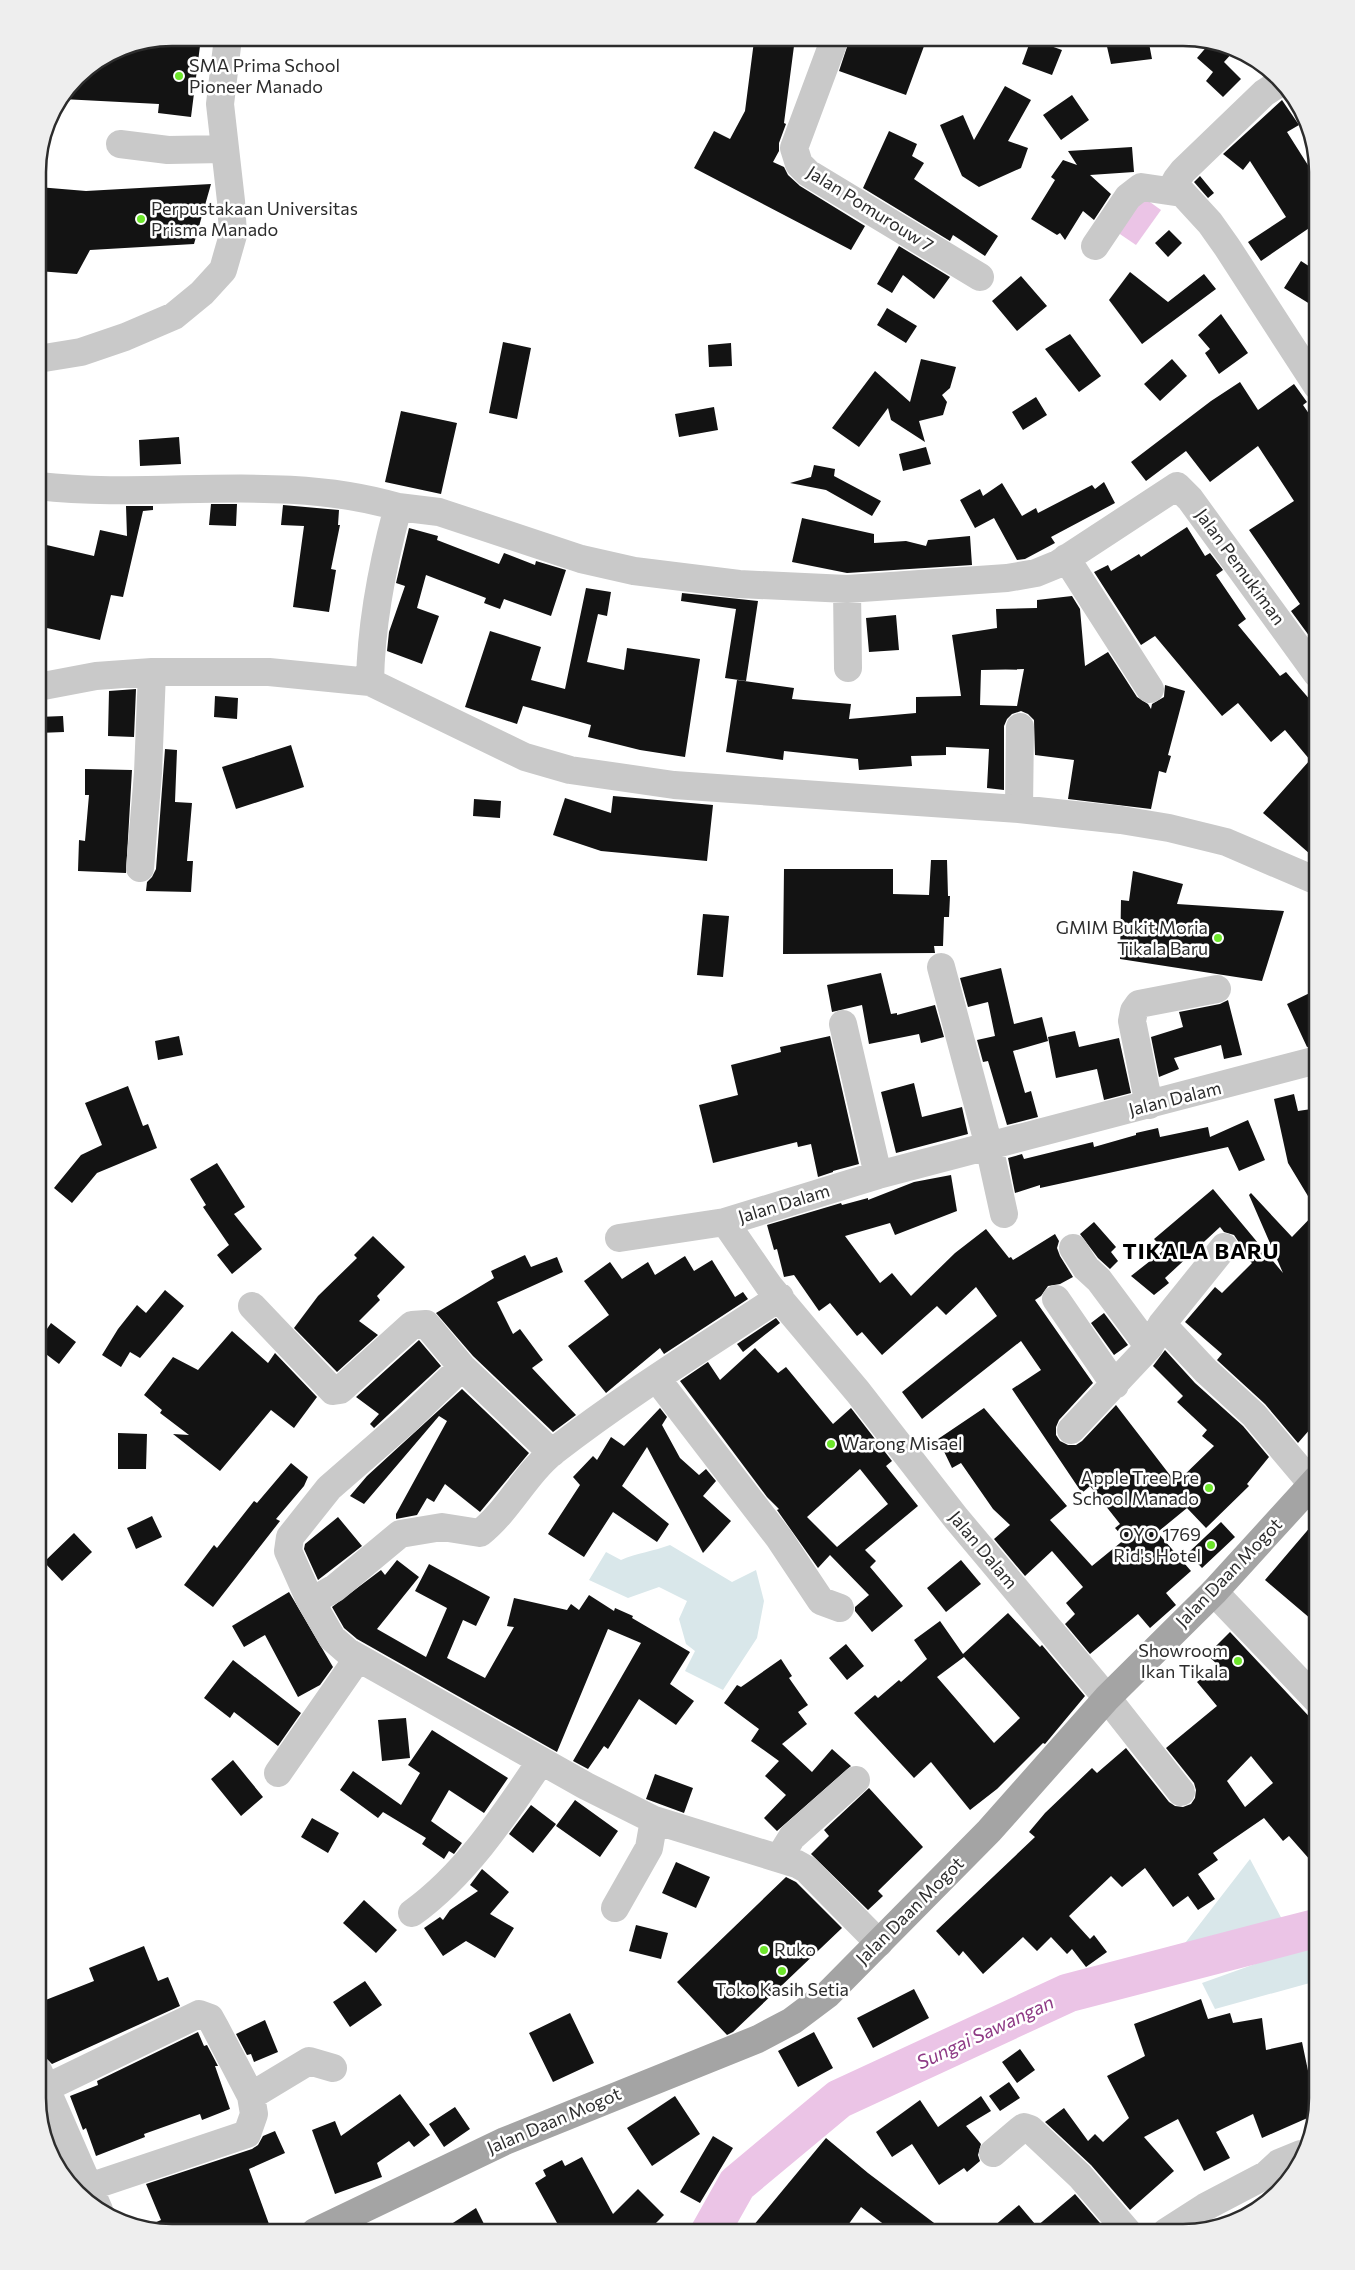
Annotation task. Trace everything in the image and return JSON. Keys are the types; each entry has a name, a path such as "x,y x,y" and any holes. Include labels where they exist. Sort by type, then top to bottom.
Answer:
{"main road":[{"name":"Jalan Daan Mogot","path":"333,2223 505,2141 624,2091 758,2039 792,2021 828,1994 990,1831 1107,1698 1214,1592 1309,1489"}],"street":[{"path":"47,358 81,352 133,334 174,316 202,293 223,270 232,235 231,201 220,104 227,47"},
{"name":"Jalan Pomurouw 7","path":"832,47 794,148 799,164 808,173 980,277"},
{"path":"1274,86 1264,93 1183,171 1176,180 1176,186 1210,223 1309,372"},
{"path":"120,144 168,150 224,149"},
{"path":"1095,246 1128,197 1141,187 1155,187 1182,193"},
{"name":"Jalan Pemukiman","path":"1066,558 1177,486 1190,499 1309,662"},
{"path":"47,487 99,491 151,488 279,488 324,492 398,507 438,512 580,559 634,571 739,584 847,589 1006,578 1036,573 1066,558 1150,689"},
{"path":"370,682 371,636 385,558 398,507"},
{"path":"847,589 848,668"},
{"path":"140,868 148,773 152,672"},
{"path":"47,685 96,676 152,672 269,672 370,682 525,758 570,770 674,786 1019,809 1121,820 1169,828 1226,842 1309,877"},
{"path":"1019,809 1020,727"},
{"path":"941,967 989,1146 1004,1214"},
{"path":"1149,1105 1132,1021 1134,1011 1139,1004 1217,989"},
{"path":"842,1024 878,1175"},
{"name":"Jalan Dalam","path":"1181,1792 1107,1698 956,1518 858,1392 769,1286 725,1222 878,1175 1309,1062"},
{"path":"619,1238 725,1222"},
{"path":"1071,1430 1115,1386 1156,1336 1224,1246"},
{"path":"1073,1248 1156,1336 1206,1371 1254,1415 1309,1475"},
{"path":"308,1598 321,1596 335,1588 400,1534 442,1527 480,1533 497,1520 520,1488 552,1453 657,1379 780,1297"},
{"path":"1056,1298 1115,1386"},
{"path":"252,1306 333,1391 340,1390 412,1324 426,1324 462,1367 552,1453"},
{"path":"462,1367 407,1420 329,1488 290,1537 288,1550 308,1598 332,1638 358,1658 457,1712 541,1761 654,1820 686,1832 779,1858 806,1870 879,1943"},
{"path":"657,1379 779,1538 821,1601 840,1608"},
{"path":"1214,1592 1309,1691"},
{"path":"278,1774 358,1658"},
{"path":"412,1913 439,1894 461,1872 541,1761"},
{"path":"779,1858 792,1837 856,1780"},
{"path":"615,1908 650,1848 654,1820"},
{"path":"46,2077 199,2014 210,2018 216,2027 251,2096 254,2114 247,2134 82,2182 46,2089"},
{"path":"251,2096 309,2061 332,2068"},
{"path":"994,2153 1024,2127 1030,2129 1080,2176 1121,2224"},
{"path":"1178,2224 1205,2207 1266,2174 1289,2165"}],"shaded area":[{"path":"1136,192 1161,210 1136,245 1111,228"},
{"path":"670,1545 732,1582 756,1570 764,1601 757,1638 723,1690 685,1671 695,1651 686,1644 679,1619 687,1601 659,1587 628,1598 589,1580 606,1552 621,1560"},
{"path":"1250,1859 1284,1923 1179,1951"},
{"path":"1309,1945 1309,1983 1215,2009 1202,1983"}],"building":[{"path":"164,47 200,47 191,117 158,113 159,104 70,99 89,78 102,68 124,56 148,49"},
{"path":"753,47 794,47 784,123 786,124 779,143 779,151 773,162 784,167 788,175 800,186 865,226 851,250 694,168 714,131 730,139 745,111"},
{"path":"847,47 924,47 906,95 839,71"},
{"path":"1028,47 1054,47 1062,50 1052,75 1022,64"},
{"path":"1107,47 1150,47 1152,59 1111,64"},
{"path":"1205,49 1230,56 1224,62 1241,79 1223,97 1206,81 1213,72 1197,58"},
{"path":"1005,86 1031,100 1008,141 1028,148 1021,168 979,187 962,176 940,125 963,115 974,140"},
{"path":"1072,95 1089,120 1061,140 1043,115"},
{"path":"1282,100 1299,125 1287,132 1309,166 1309,228 1261,261 1248,242 1286,217 1250,161 1243,170 1223,154"},
{"path":"889,131 917,144 912,156 924,163 914,179 998,236 985,256 953,235 950,241 863,188"},
{"path":"1132,147 1134,172 1090,175 1111,194 1094,220 1083,211 1065,240 1060,233 1057,235 1031,219 1055,180 1051,177 1063,160 1077,165 1068,151"},
{"path":"1200,176 1214,193 1208,198 1194,182"},
{"path":"211,184 194,244 90,250 77,274 47,272 47,188 86,191"},
{"path":"1169,230 1182,243 1168,257 1155,243"},
{"path":"899,246 950,277 934,299 903,275 892,293 877,284"},
{"path":"1301,261 1309,266 1309,303 1284,288"},
{"path":"1130,272 1168,302 1204,274 1216,289 1142,344 1109,300"},
{"path":"1021,276 1047,306 1017,331 992,301"},
{"path":"887,308 917,326 906,343 877,325"},
{"path":"1221,314 1248,353 1219,374 1205,353 1210,349 1198,335"},
{"path":"1070,334 1101,376 1079,392 1045,349"},
{"path":"503,342 531,348 517,419 489,413"},
{"path":"731,343 732,366 709,367 708,345"},
{"path":"921,359 956,367 950,388 942,395 947,402 943,415 919,421 925,442 891,420 888,408 859,447 832,428 875,371 910,402"},
{"path":"1172,359 1187,376 1160,401 1144,384"},
{"path":"1240,382 1258,410 1294,384 1307,402 1303,405 1309,414 1309,636 1291,611 1300,604 1249,530 1294,501 1258,446 1210,482 1186,451 1146,481 1131,462 1211,401"},
{"path":"1036,397 1047,415 1023,430 1012,412"},
{"path":"714,407 718,430 679,437 675,414"},
{"path":"401,411 457,423 441,494 385,482"},
{"path":"179,437 181,464 140,466 139,440"},
{"path":"926,447 931,464 903,471 899,454"},
{"path":"814,465 835,469 834,476 881,501 872,516 826,490 790,483 811,477"},
{"path":"1104,482 1115,503 1051,537 1055,543 1025,559 1017,560 994,518 975,528 960,500 980,489 983,496 1002,483 1022,516 1036,508 1038,513 1092,485 1095,489"},
{"path":"211,504 237,504 236,526 209,525"},
{"path":"283,505 339,510 338,525 340,525 331,569 336,570 329,612 293,607 304,526 281,525"},
{"path":"126,506 153,506 153,510 143,511 123,597 111,595 100,640 47,628 47,545 94,556 100,530 127,536"},
{"path":"802,518 874,534 874,543 906,541 926,546 928,540 970,536 972,565 847,573 792,562"},
{"path":"1187,527 1205,556 1210,553 1223,570 1216,575 1246,619 1238,625 1280,676 1286,672 1309,699 1309,759 1285,730 1271,742 1238,703 1222,716 1155,636 1141,645 1094,572 1108,565 1111,571 1139,554 1141,557"},
{"path":"409,528 438,536 437,540 499,564 504,553 535,565 536,561 566,570 551,616 504,599 500,609 484,603 486,598 426,575 417,608 439,616 422,664 387,651 389,632 405,586 396,583"},
{"path":"586,588 611,592 607,616 598,614 587,662 624,670 627,648 700,659 685,757 640,750 588,737 591,725 523,706 517,724 465,707 490,631 541,647 531,680 565,689"},
{"path":"682,593 758,601 746,681 725,678 736,609 681,601"},
{"path":"1072,596 1080,609 1085,666 1108,652 1137,697 1148,704 1151,709 1152,704 1164,697 1165,685 1185,691 1168,755 1171,756 1166,773 1159,771 1151,809 1068,799 1074,760 1035,755 1034,720 1028,714 1021,711 1012,714 1004,726 1004,790 987,788 989,749 946,747 946,755 911,756 912,766 859,770 858,759 784,751 783,760 726,752 737,680 794,688 792,699 851,704 849,719 916,713 916,697 961,696 952,635 997,628 996,609 1037,608 1037,600","holes":["1024,669 1017,706 980,705 981,670"]},
{"path":"896,615 899,650 869,652 866,618"},
{"path":"136,689 134,737 108,736 109,691"},
{"path":"215,696 238,698 237,719 214,717"},
{"path":"63,716 64,732 47,733 47,717"},
{"path":"291,745 304,787 236,809 222,767"},
{"path":"165,749 177,750 175,802 192,803 187,861 193,861 191,892 146,891 147,882 156,869"},
{"path":"1309,761 1309,853 1263,813"},
{"path":"85,769 132,770 126,873 78,871 79,840 85,841 89,795 85,795"},
{"path":"613,796 713,805 707,861 601,851 553,835 565,798 611,813"},
{"path":"474,799 501,801 500,818 473,816"},
{"path":"931,860 947,860 948,896 950,896 949,917 944,917 943,946 934,946 935,953 783,954 784,869 893,869 893,894 929,895"},
{"path":"1133,871 1183,884 1177,904 1284,911 1262,981 1120,959 1121,900 1129,901"},
{"path":"703,914 729,916 723,977 697,975"},
{"path":"1001,968 1014,1024 1042,1017 1048,1041 1013,1051 1025,1093 1031,1091 1038,1117 1007,1125 988,1061 983,1062 977,1040 995,1036 988,1002 968,1007 960,978"},
{"path":"881,973 891,1014 897,1013 897,1015 935,1005 944,1037 921,1043 919,1034 869,1044 862,1005 832,1012 827,985"},
{"path":"1309,993 1309,1047 1307,1047 1287,1004"},
{"path":"1228,1000 1242,1055 1224,1059 1221,1045 1174,1058 1179,1069 1159,1077 1151,1037 1183,1027 1179,1012 1220,1004"},
{"path":"1075,1031 1079,1047 1119,1038 1131,1093 1104,1100 1097,1069 1056,1078 1048,1037"},
{"path":"179,1036 183,1055 158,1060 155,1041"},
{"path":"830,1036 859,1164 818,1177 811,1144 798,1147 797,1142 713,1163 699,1105 738,1095 731,1065 781,1052 780,1047"},
{"path":"914,1083 922,1117 962,1107 968,1134 896,1153 881,1092"},
{"path":"128,1086 143,1126 148,1124 157,1148 97,1173 72,1203 54,1188 81,1155 102,1145 85,1103"},
{"path":"1294,1094 1298,1111 1309,1109 1309,1198 1288,1163 1274,1099"},
{"path":"1248,1120 1265,1160 1239,1171 1228,1147 1040,1188 1040,1185 1015,1193 1008,1158 1022,1154 1024,1159 1093,1142 1094,1147 1158,1128 1160,1137 1208,1127 1210,1137"},
{"path":"217,1163 245,1207 234,1214 262,1249 232,1274 217,1255 229,1245 203,1207 206,1205 190,1179"},
{"path":"951,1175 957,1211 895,1235 890,1223 845,1236 880,1283 892,1273 911,1296 955,1253 986,1229 1009,1258 1011,1257 1013,1260 1055,1234 1059,1241 1057,1248 1060,1256 1073,1277 1060,1284 1048,1286 1041,1296 1035,1300 1093,1383 1059,1420 1056,1427 1056,1435 1060,1441 1068,1445 1076,1445 1116,1405 1176,1483 1214,1446 1202,1436 1207,1430 1177,1402 1183,1396 1153,1366 1165,1350 1195,1383 1243,1426 1269,1457 1247,1484 1249,1486 1206,1528 1187,1508 1159,1531 1158,1533 1191,1571 1166,1593 1176,1605 1150,1628 1138,1614 1090,1654 1065,1624 1075,1614 1066,1603 1083,1587 1052,1551 1025,1576 994,1539 1010,1525 993,1509 961,1463 952,1468 938,1439 984,1408 1067,1506 1050,1520 1092,1566 1125,1539 1115,1528 1120,1524 1090,1486 1082,1493 1012,1389 1041,1370 1021,1341 922,1419 902,1392 997,1316 976,1287 946,1315 937,1306 882,1355 862,1332 857,1336 830,1303 819,1311 794,1275 784,1277 777,1249 774,1250 767,1225 841,1203 842,1205 868,1198 868,1200 914,1182"},
{"path":"1213,1189 1283,1273 1249,1195 1251,1193 1292,1237 1309,1219 1309,1430 1298,1443 1265,1404 1217,1360 1222,1354 1185,1322 1215,1287 1222,1293 1252,1263 1239,1249 1238,1241 1234,1235 1224,1232 1220,1227 1165,1278 1169,1283 1154,1295 1131,1276 1164,1250 1154,1239"},
{"path":"1094,1222 1116,1247 1111,1252 1118,1261 1110,1269 1098,1258 1080,1234"},
{"path":"373,1236 405,1267 377,1296 380,1300 359,1321 378,1335 337,1372 294,1328 318,1296 357,1258 354,1255"},
{"path":"525,1255 531,1267 557,1257 563,1272 497,1302 513,1334 520,1329 543,1360 532,1368 576,1415 553,1432 473,1356 436,1313 494,1278 491,1271"},
{"path":"685,1256 694,1271 712,1260 735,1297 743,1292 748,1299 664,1354 660,1348 606,1393 568,1346 609,1315 584,1281 610,1262 622,1279 648,1262 655,1275"},
{"path":"165,1290 184,1306 140,1358 130,1352 121,1367 102,1355 118,1329 137,1305 146,1313"},
{"path":"1104,1313 1128,1345 1114,1355 1091,1323"},
{"path":"776,1318 780,1323 743,1352 737,1344"},
{"path":"51,1323 76,1342 59,1364 46,1354 46,1330"},
{"path":"232,1331 268,1363 275,1353 317,1397 294,1428 271,1410 220,1471 173,1434 189,1435 160,1413 162,1410 144,1395 173,1357 198,1370"},
{"path":"419,1340 441,1366 374,1428 370,1424 379,1414 356,1397"},
{"path":"755,1348 778,1373 786,1367 833,1424 851,1408 892,1461 886,1466 918,1506 865,1550 876,1561 870,1567 903,1606 872,1632 855,1611 855,1607 869,1595 830,1555 818,1568 777,1510 779,1509 767,1497 680,1381 708,1362 720,1380","holes":["860,1469 888,1504 837,1547 807,1517"]},
{"path":"462,1389 529,1453 480,1512 445,1484 434,1502 427,1498 417,1515 396,1519 396,1514 447,1421 439,1416 364,1504 350,1496 367,1476"},
{"path":"660,1408 667,1417 662,1425 680,1458 699,1475 706,1469 716,1481 703,1496 731,1521 703,1553 647,1447 622,1486 669,1524 657,1542 613,1512 584,1557 548,1534 580,1485 573,1477 593,1456 597,1460 611,1437 624,1446"},
{"path":"118,1433 147,1434 146,1469 118,1469"},
{"path":"291,1463 308,1477 304,1486 276,1519 280,1521 213,1607 184,1585 214,1545 217,1548 254,1501 257,1503"},
{"path":"152,1516 162,1537 136,1549 127,1528"},
{"path":"338,1517 362,1546 318,1580 304,1549 305,1544"},
{"name":"OYO 1769 Rid's Hotel","path":"1221,1522 1235,1537 1202,1568 1188,1553"},
{"path":"1309,1529 1309,1617 1265,1580"},
{"path":"74,1533 92,1552 62,1581 46,1564 46,1560"},
{"path":"397,1560 419,1577 377,1629 426,1657 447,1608 415,1591 429,1564 490,1597 476,1626 463,1620 447,1658 485,1678 514,1627 507,1626 514,1598 567,1610 571,1604 579,1610 589,1595 614,1611 615,1608 633,1616 632,1618 690,1652 670,1684 694,1701 676,1725 639,1699 608,1749 604,1746 588,1769 573,1761 641,1643 608,1629 557,1752 357,1639 344,1628 332,1607 381,1570 385,1575"},
{"path":"961,1560 981,1584 946,1612 927,1588"},
{"path":"289,1592 333,1667 320,1685 298,1697 265,1635 244,1647 232,1626"},
{"path":"1008,1613 1040,1647 1042,1645 1085,1696 1045,1744 1043,1743 997,1789 970,1810 931,1762 914,1778 854,1713 875,1695 878,1698 899,1680 901,1682 927,1659 914,1640 940,1621 963,1654","holes":["964,1657 1020,1718 994,1743 937,1677"]},
{"path":"1230,1632 1309,1716 1309,1859 1289,1836 1283,1841 1264,1818 1213,1853 1218,1860 1198,1874 1215,1899 1198,1910 1188,1896 1173,1907 1145,1868 1122,1887 1111,1876 1069,1916 1090,1939 1094,1935 1107,1952 1086,1967 1072,1949 1067,1954 1051,1937 1037,1951 1023,1937 983,1974 963,1951 959,1956 936,1931 1035,1837 1029,1832 1045,1813 1092,1768 1097,1773 1126,1748 1169,1802 1175,1806 1183,1807 1191,1804 1195,1798 1196,1790 1194,1783 1166,1748 1217,1706 1197,1682 1217,1664 1207,1655","holes":["1251,1756 1273,1783 1245,1807 1227,1781"]},
{"path":"846,1644 864,1666 847,1680 829,1658"},
{"path":"781,1659 792,1676 789,1678 808,1705 798,1712 807,1724 782,1744 812,1772 832,1749 851,1766 777,1831 764,1818 786,1795 765,1776 779,1761 751,1741 759,1729 724,1703 737,1685 741,1687"},
{"path":"233,1660 301,1713 278,1746 234,1712 230,1718 204,1698"},
{"path":"406,1718 410,1758 382,1761 378,1720"},
{"path":"432,1730 508,1778 484,1813 449,1790 431,1821 462,1843 454,1854 449,1851 444,1859 422,1844 426,1838 383,1812 378,1818 340,1790 353,1771 401,1805 420,1773 408,1765"},
{"path":"233,1760 263,1797 241,1816 211,1779"},
{"path":"655,1774 693,1788 684,1813 646,1799"},
{"path":"869,1788 923,1847 878,1891 883,1896 868,1910 811,1854 829,1836 824,1830"},
{"path":"575,1800 618,1831 600,1857 556,1826"},
{"path":"531,1805 556,1824 533,1853 509,1834"},
{"path":"312,1818 339,1833 328,1853 301,1837"},
{"path":"676,1862 710,1877 696,1908 662,1893"},
{"path":"482,1869 509,1892 490,1914 514,1928 495,1958 466,1941 443,1956 424,1928 440,1917 443,1920 450,1910 478,1891 470,1885"},
{"name":"Ruko","path":"786,1877 796,1882 842,1928 733,2032 727,2035 677,1982"},
{"path":"364,1900 397,1930 376,1953 343,1923"},
{"path":"636,1925 668,1933 661,1959 629,1951"},
{"path":"144,1946 158,1981 168,1977 180,2006 52,2064 46,2058 46,2000 94,1981 89,1968"},
{"path":"365,1981 382,2005 350,2027 333,2002"},
{"path":"914,1989 929,2018 873,2048 857,2018"},
{"path":"1201,1999 1208,2019 1230,2013 1233,2023 1262,2018 1266,2050 1302,2042 1309,2075 1307,2118 1262,2138 1253,2114 1216,2132 1230,2158 1204,2171 1178,2119 1144,2137 1174,2171 1130,2210 1091,2165 1045,2122 1064,2108 1088,2141 1095,2134 1103,2142 1129,2118 1107,2076 1145,2056 1134,2024"},
{"path":"570,2013 594,2063 553,2082 529,2033"},
{"path":"265,2020 278,2052 254,2062 251,2054 247,2055 236,2034"},
{"path":"198,2032 204,2046 207,2045 218,2066 215,2066 230,2109 202,2120 200,2114 144,2134 145,2137 96,2156 86,2128 83,2130 70,2096 98,2085 97,2081"},
{"path":"814,2032 833,2068 798,2087 778,2051"},
{"path":"1020,2049 1035,2070 1017,2083 1002,2062"},
{"path":"1009,2082 1020,2098 1000,2111 989,2096"},
{"path":"400,2094 430,2135 414,2147 409,2141 377,2163 382,2177 335,2194 312,2130 335,2121 341,2136"},
{"path":"675,2096 700,2134 652,2166 627,2128"},
{"path":"981,2096 991,2111 966,2126 981,2144 978,2155 980,2161 967,2172 964,2168 939,2185 912,2144 892,2157 876,2132 920,2100 938,2127"},
{"path":"455,2107 470,2129 444,2147 429,2124"},
{"path":"275,2131 285,2153 249,2169 269,2223 156,2222 161,2220 146,2184 252,2149 258,2145 263,2136"},
{"path":"713,2136 733,2148 700,2203 680,2192"},
{"path":"826,2138 868,2173 935,2224 883,2224 861,2207 849,2224 755,2224"},
{"path":"582,2157 613,2214 638,2189 664,2215 656,2223 557,2223 535,2183 546,2176 543,2170 562,2160 565,2166"},
{"path":"1075,2194 1101,2224 1040,2224"},
{"path":"1019,2205 1035,2224 997,2224"},
{"path":"476,2208 484,2223 452,2223"}],"waterway":[{"name":"Sungai Sawangan","path":"715,2224 737,2184 839,2099 1068,1993 1309,1930"}],"place":[{"name":"SMA Prima School Pioneer Manado","path":"179,76"},
{"name":"Perpustakaan Universitas Prisma Manado","path":"141,219"},
{"name":"GMIM Bukit Moria Tikala Baru","path":"1218,938"},
{"name":"Warong Misael","path":"831,1444"},
{"name":"Apple Tree Pre School Manado","path":"1209,1488"},
{"name":"OYO 1769 Rid's Hotel","path":"1211,1545"},
{"name":"Showroom Ikan Tikala","path":"1238,1661"},
{"name":"Ruko","path":"764,1950"},
{"name":"Toko Kasih Setia","path":"782,1971"}],"district":[{"name":"TIKALA BARU","path":"1201,1251"}]}
